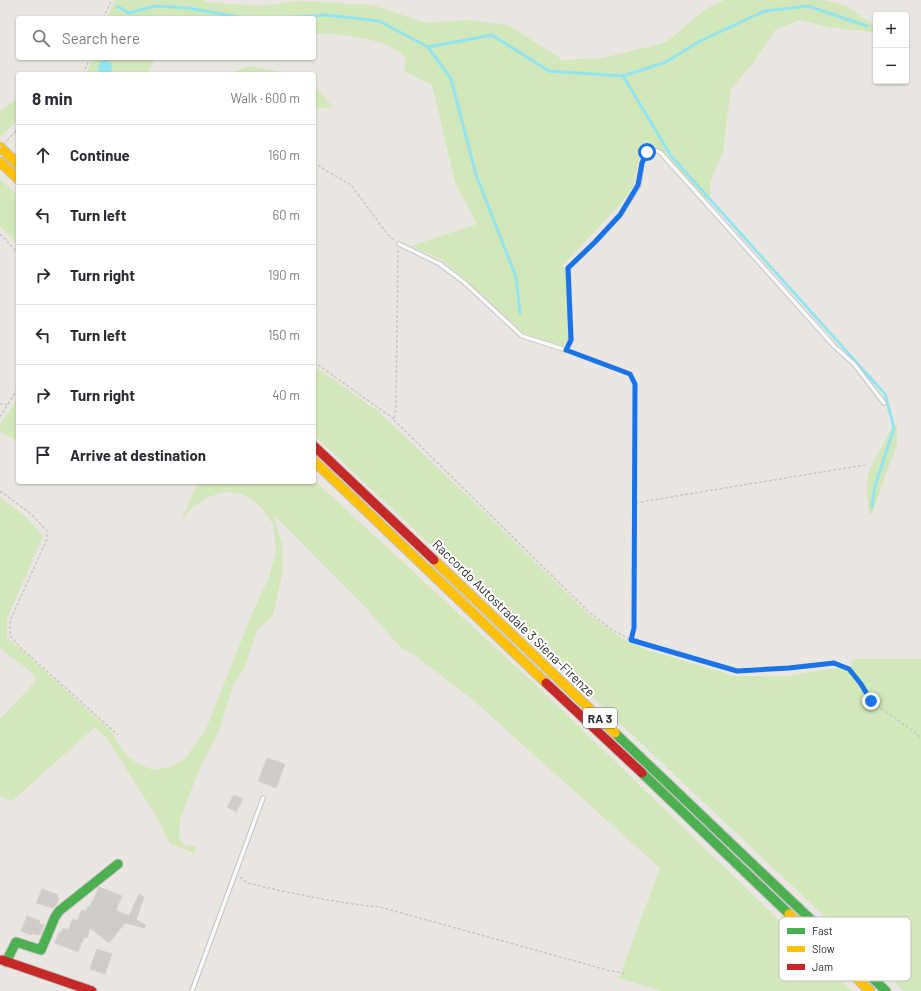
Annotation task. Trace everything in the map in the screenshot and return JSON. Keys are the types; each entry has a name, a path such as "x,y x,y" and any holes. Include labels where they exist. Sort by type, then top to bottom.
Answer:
{"main road":[{"path":"0,147 16,162"},
{"path":"0,162 16,177"},
{"name":"Raccordo Autostradale 3 Siena-Firenze","path":"316,448 808,917"},
{"name":"Raccordo Autostradale 3 Siena-Firenze","path":"316,463 792,917"},
{"path":"92,991 3,961 16,942 41,950 59,911 118,864"},
{"name":"Raccordo Autostradale 3 Siena-Firenze","path":"860,981 870,991"},
{"name":"Raccordo Autostradale 3 Siena-Firenze","path":"876,981 886,991"}],"lane":[{"path":"399,244 440,264 465,283 522,336 566,350 571,340 568,268 620,215 638,185 642,163 647,152 655,150 660,152 834,346 854,364 884,403"},
{"path":"192,991 263,798"}],"path":[{"path":"104,16 112,0"},
{"path":"83,72 89,60"},
{"path":"0,147 16,131"},
{"path":"316,164 351,185 389,236 399,244 396,407 394,420"},
{"path":"0,234 16,251"},
{"path":"566,350 630,374 635,384 634,628 631,640"},
{"path":"316,363 394,420 588,612 611,629 631,640 737,671 789,668 834,663 849,669 861,684 871,701 921,738"},
{"path":"0,418 16,391"},
{"path":"0,404 7,404"},
{"path":"634,503 865,465"},
{"path":"0,491 30,513 47,531 42,550 10,621 10,636 22,649 109,725 118,735"},
{"path":"236,874 247,883 310,898 380,907 611,971 624,973"}],"green space":[{"path":"115,0 202,0 208,2 259,6 301,1 372,5 426,23 470,20 508,25 563,60 602,58 665,43 706,9 724,0 823,0 847,6 873,25 873,32 831,28 800,20 776,29 753,63 731,89 723,152 710,182 710,195 706,199 655,145 646,144 639,161 633,187 623,201 561,267 566,268 569,339 563,346 523,333 464,278 440,259 411,246 477,224 455,182 432,85 404,71 406,60 404,56 383,43 347,35 316,34 316,16 108,16"},
{"path":"92,60 154,60 148,72 87,72"},
{"path":"250,66 281,72 234,72"},
{"path":"316,89 318,90 333,107 316,109"},
{"path":"16,99 16,122 1,136 0,135 0,111"},
{"path":"0,179 16,194 16,243 0,226"},
{"path":"316,367 379,412 586,612 621,638 647,650 735,676 786,676 851,666 853,659 921,659 921,991 904,991 893,981 911,981 911,917 825,917 316,437"},
{"path":"16,400 16,441 0,431 0,425"},
{"path":"897,426 897,445 873,512 869,515 867,486 868,475 891,428"},
{"path":"316,482 536,685 779,920 779,981 842,981 852,991 660,991 619,978 660,868 473,700 412,653 401,648 366,608 273,514 282,544 283,570 273,615 257,630 245,667 233,685 219,731 198,772 180,820 179,837 184,845 196,847 194,853 170,844 161,824 107,738 95,727 12,801 0,796 0,719 37,680 31,672 0,648 0,497 27,518 43,536 7,619 7,637 111,731 125,754 138,764 153,770 171,767 185,759 206,729 252,614 269,577 276,552 273,524 260,506 243,494 223,492 206,498 192,508 181,521 197,484 316,484"}],"water":[{"path":"105,60 111,63 111,72 99,72 98,68 100,62"}],"building":[{"path":"267,758 285,764 276,788 258,781"},
{"path":"234,795 243,799 236,812 227,807"},
{"path":"99,887 122,896 116,910 129,916 139,894 144,897 136,920 146,925 144,928 125,923 109,943 90,928 87,938 84,937 78,952 55,943 59,932 61,933 63,928 68,930 73,919 77,921 82,910 86,911 88,906 90,907"},
{"path":"42,889 58,895 57,897 59,898 53,908 36,903"},
{"path":"27,916 40,921 39,923 44,925 40,935 32,933 31,935 21,931"},
{"path":"97,949 112,954 105,974 90,969"}],"waterway":[{"path":"117,6 129,13 155,6 188,8 232,16"},
{"path":"312,16 327,15 379,21 428,47 492,35 549,71 623,76 666,62 700,41 765,11 808,6 867,26"},
{"path":"428,47 451,79 476,175 516,277 520,313"},
{"path":"623,76 671,156 885,394 894,428 875,486 872,507"}],"traffic: fast":[{"path":"615,733 808,917"},
{"path":"642,773 789,914"},
{"path":"6,962 16,942 41,950 59,911 118,864"},
{"path":"875,981 886,991"}],"traffic: slow":[{"path":"0,147 16,162"},
{"path":"0,162 16,177"},
{"path":"316,463 546,683"},
{"path":"434,560 615,733"},
{"path":"789,914 792,917"},
{"path":"859,981 870,991"}],"traffic: jam":[{"path":"316,448 434,560"},
{"path":"546,683 642,773"},
{"path":"2,960 92,991"}],"route":[{"path":"647,152 642,163 638,185 620,215 568,268 571,340 566,350 630,374 635,384 634,628 631,640 737,671 789,668 834,663 849,669 861,684 871,701"}]}
